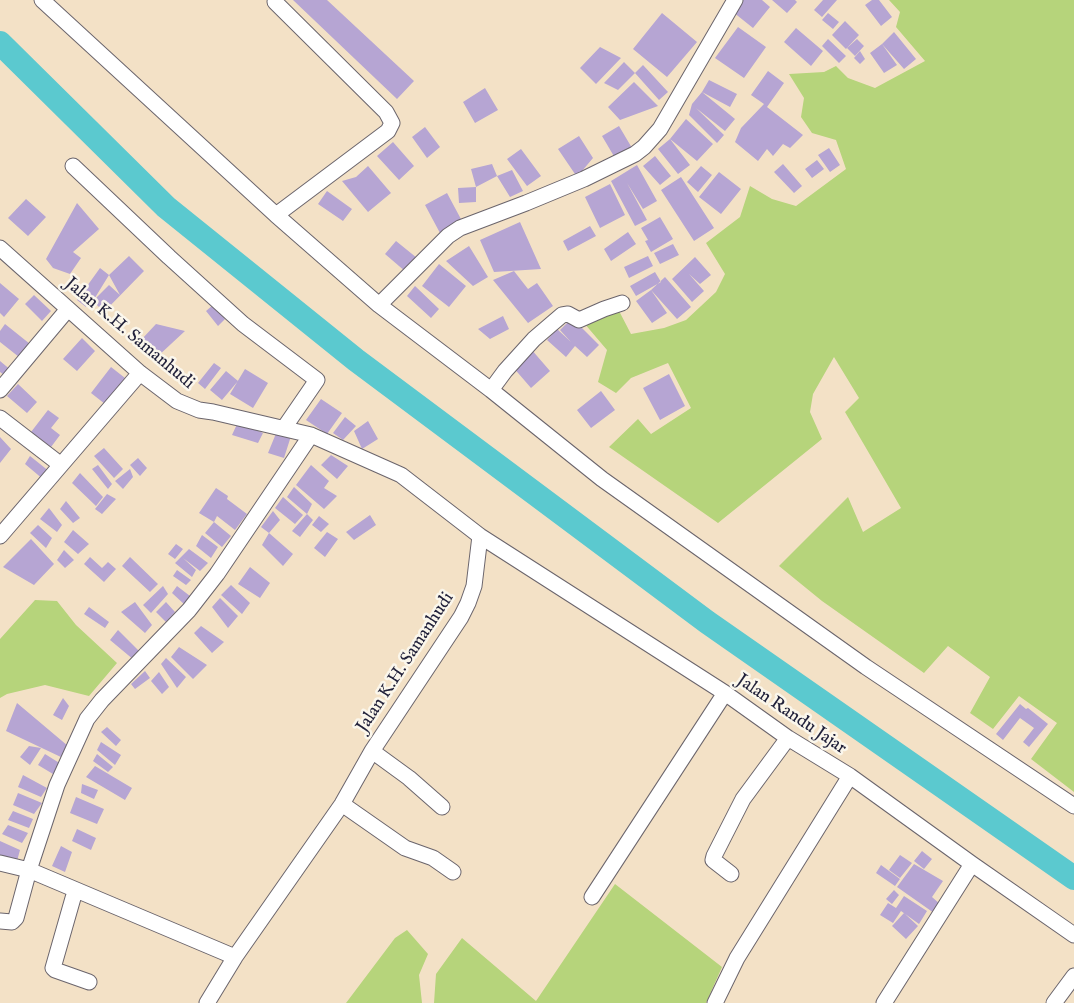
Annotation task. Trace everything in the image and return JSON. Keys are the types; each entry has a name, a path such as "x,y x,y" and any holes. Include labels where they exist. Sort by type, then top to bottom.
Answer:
{"street":[{"path":"42,0 276,215 379,305 499,380 610,485 866,667 1074,806"},
{"path":"379,305 448,236 460,228 584,179 635,154 644,147 660,128 735,0"},
{"path":"275,2 386,112 392,124 388,131 276,215"},
{"path":"73,166 169,258 243,324 317,380 284,428"},
{"name":"Jalan K.H. Samanhudi","path":"0,248 140,373 176,401 186,406 311,435 402,475 480,536 474,586 468,603 441,650 399,709 372,751 342,804 235,957 207,1003"},
{"path":"499,380 534,339 565,314 579,320 604,309 622,304"},
{"path":"0,390 68,309"},
{"path":"0,536 140,373"},
{"path":"0,418 60,466"},
{"path":"0,921 14,921 28,870 57,785 87,719 102,700 188,610 217,574 311,435"},
{"name":"Jalan Randu Jajar","path":"480,536 719,704 783,746 850,776 966,872 1074,934"},
{"path":"592,897 719,704"},
{"path":"731,874 713,858 743,799 783,746"},
{"path":"372,751 409,778 442,807"},
{"path":"715,1003 737,958 850,776"},
{"path":"342,804 405,848 433,858 453,872"},
{"path":"0,863 28,870 235,957"},
{"path":"884,1003 966,872"},
{"path":"75,891 53,968 89,982"},
{"path":"1054,1003 1074,976"}],"green space":[{"path":"889,0 1074,0 1074,792 1031,759 1057,723 1019,696 993,729 970,713 990,677 948,646 924,673 822,601 779,566 848,497 863,532 901,508 845,412 859,398 834,357 813,394 810,412 822,439 718,523 609,447 638,419 651,434 691,408 668,363 631,378 616,393 598,382 607,350 584,323 618,309 631,334 664,328 686,320 716,292 725,274 706,243 740,217 750,186 772,199 796,206 846,169 836,140 812,133 801,117 804,98 789,74 824,72 836,66 848,78 875,88 925,61 896,27 900,12"},
{"path":"35,600 57,601 76,625 117,663 89,696 45,685 7,694 0,698 0,639"},
{"path":"615,884 722,967 706,1003 434,1003 436,974 462,938 536,1001"},
{"path":"407,930 428,954 419,975 422,1003 346,1003 395,938"}],"building":[{"path":"293,0 327,0 414,81 397,99"},
{"path":"743,0 762,0 770,7 753,28 733,12"},
{"path":"772,0 795,0 797,2 787,13"},
{"path":"823,0 837,0 822,17 814,10"},
{"path":"872,0 879,0 892,17 881,26 865,5"},
{"path":"662,13 697,42 667,77 633,49"},
{"path":"828,13 839,22 833,29 822,20"},
{"path":"845,21 859,35 846,49 832,35"},
{"path":"738,27 766,47 744,78 715,58"},
{"path":"796,28 823,51 811,66 784,42"},
{"path":"894,32 916,59 904,69 882,44"},
{"path":"828,39 846,56 839,63 822,46"},
{"path":"857,39 864,46 855,56 847,48"},
{"path":"882,44 897,65 884,73 870,53"},
{"path":"600,47 621,58 596,84 580,68"},
{"path":"860,51 865,59 860,64 854,58"},
{"path":"624,62 635,73 618,90 604,83"},
{"path":"643,65 668,92 659,100 635,73"},
{"path":"768,71 784,83 767,107 803,135 790,148 783,144 773,156 767,149 758,161 735,142 741,128 764,104 751,95"},
{"path":"709,80 737,94 730,107 702,92"},
{"path":"634,82 658,106 620,120 608,107"},
{"path":"485,88 498,110 475,123 463,102"},
{"path":"702,92 735,119 725,131 696,108 724,135 717,143 689,115 692,104"},
{"path":"686,119 713,144 697,161 670,139"},
{"path":"619,126 632,148 615,158 602,136"},
{"path":"425,127 440,147 427,158 412,137"},
{"path":"579,136 593,158 577,177 558,149"},
{"path":"670,139 690,165 678,174 658,149"},
{"path":"393,142 414,166 399,180 377,156"},
{"path":"829,148 840,165 830,172 818,155"},
{"path":"521,149 541,176 527,186 507,159"},
{"path":"655,156 671,176 660,185 643,166"},
{"path":"817,160 824,169 812,178 805,169"},
{"path":"492,164 497,176 476,187 471,169"},
{"path":"783,164 802,186 794,193 774,172"},
{"path":"637,165 657,201 643,209 627,183 647,220 635,226 611,181"},
{"path":"368,166 391,193 368,212 342,181 356,177"},
{"path":"701,166 712,175 698,192 687,182"},
{"path":"512,170 523,191 510,197 497,176"},
{"path":"719,172 741,189 721,214 699,197"},
{"path":"681,177 714,228 694,241 661,190"},
{"path":"610,184 625,215 600,228 585,197"},
{"path":"476,187 476,202 459,203 458,188"},
{"path":"327,191 352,209 343,221 318,204"},
{"path":"447,193 462,221 440,233 425,205"},
{"path":"26,199 46,217 28,236 8,218"},
{"path":"77,203 99,229 73,252 81,258 70,274 53,268 46,259"},
{"path":"660,217 673,239 651,252 645,241 648,240 641,228"},
{"path":"520,222 541,269 494,272 480,240"},
{"path":"590,226 596,236 568,251 563,241"},
{"path":"628,232 636,244 611,261 604,249"},
{"path":"396,241 417,258 406,272 385,254"},
{"path":"673,244 679,255 660,264 654,253"},
{"path":"469,246 488,277 473,286 446,261"},
{"path":"129,256 144,271 104,312 93,301 109,285 120,295 109,275"},
{"path":"648,256 653,266 629,278 624,267"},
{"path":"695,257 711,275 700,284 689,274 704,291 692,302 672,279"},
{"path":"439,264 466,286 449,307 422,286"},
{"path":"100,268 109,275 93,301 86,307 77,300"},
{"path":"514,271 528,289 537,283 553,306 528,323 493,280"},
{"path":"655,272 661,282 636,296 630,286"},
{"path":"665,277 691,307 677,319 651,290"},
{"path":"0,283 19,299 4,317 0,313"},
{"path":"415,286 439,309 431,318 407,296"},
{"path":"651,290 667,313 652,323 636,301"},
{"path":"34,295 51,311 42,321 25,304"},
{"path":"213,305 225,319 218,326 206,311"},
{"path":"503,316 509,329 490,339 478,329"},
{"path":"572,318 599,345 587,357 575,346 566,357 547,340 557,329 571,342 560,330"},
{"path":"5,324 30,344 19,357 0,342 0,331"},
{"path":"156,324 185,331 157,357 141,340"},
{"path":"82,338 95,351 77,371 63,359"},
{"path":"531,349 550,371 531,388 512,366"},
{"path":"0,361 12,371 7,377 0,372"},
{"path":"214,363 221,368 205,389 198,383"},
{"path":"111,367 125,378 105,404 91,393"},
{"path":"245,369 268,383 253,408 230,394"},
{"path":"226,371 238,381 222,400 210,390"},
{"path":"669,374 685,406 660,420 643,388"},
{"path":"18,384 37,402 27,413 7,396"},
{"path":"601,391 615,410 591,428 577,410"},
{"path":"321,399 342,413 327,434 306,420"},
{"path":"48,410 59,418 51,428 60,435 51,447 31,432"},
{"path":"345,417 356,426 343,440 333,433"},
{"path":"368,421 378,439 362,449 354,431"},
{"path":"238,422 263,433 258,443 232,435"},
{"path":"277,431 291,436 284,458 268,453"},
{"path":"0,437 11,449 0,463"},
{"path":"104,448 123,469 114,478 94,456"},
{"path":"331,455 348,466 337,479 321,465"},
{"path":"30,456 50,472 44,480 25,464"},
{"path":"138,458 147,468 140,476 130,465"},
{"path":"98,465 112,484 108,489 92,469"},
{"path":"311,465 329,481 324,488 337,496 324,509 296,485"},
{"path":"130,469 133,477 123,489 115,481"},
{"path":"80,473 103,497 96,506 72,483"},
{"path":"294,487 312,504 307,514 287,497"},
{"path":"216,488 228,496 227,499 247,514 235,530 217,516 214,522 199,513"},
{"path":"107,494 116,499 102,514 95,509"},
{"path":"283,497 303,515 295,524 275,508"},
{"path":"66,501 80,518 73,523 60,509"},
{"path":"49,508 62,525 57,532 40,519"},
{"path":"273,511 280,520 269,533 261,527"},
{"path":"307,514 313,520 300,537 292,531"},
{"path":"370,515 376,525 354,540 346,532"},
{"path":"319,516 329,524 321,532 312,525"},
{"path":"214,522 231,536 222,547 205,533"},
{"path":"38,525 52,538 46,548 30,533"},
{"path":"73,530 89,544 78,554 64,542"},
{"path":"327,532 338,539 325,557 314,548"},
{"path":"269,533 293,554 283,566 262,545"},
{"path":"202,535 218,547 211,558 196,546"},
{"path":"31,539 54,564 34,585 3,567"},
{"path":"176,544 183,549 175,559 168,554"},
{"path":"189,549 208,563 200,571 183,558 196,570 192,577 175,563"},
{"path":"64,550 74,560 65,568 57,560"},
{"path":"90,557 102,568 108,562 116,569 104,582 84,564"},
{"path":"130,557 158,584 150,592 122,566"},
{"path":"250,567 270,583 260,598 238,584"},
{"path":"177,570 191,580 186,585 173,576"},
{"path":"231,585 250,603 242,614 221,595"},
{"path":"163,586 168,594 151,613 143,605"},
{"path":"177,586 190,596 185,605 172,593"},
{"path":"220,598 238,616 228,628 212,607"},
{"path":"135,602 152,625 145,633 121,612"},
{"path":"166,602 175,612 166,622 156,612"},
{"path":"89,607 109,622 105,628 84,614"},
{"path":"201,626 224,642 212,653 194,633"},
{"path":"118,630 141,653 134,660 110,640"},
{"path":"179,647 207,665 193,679 171,657"},
{"path":"166,658 186,677 177,688 161,664"},
{"path":"145,671 150,678 135,689 131,684"},
{"path":"159,672 169,687 162,694 151,681"},
{"path":"63,698 69,706 62,720 53,715"},
{"path":"17,703 68,746 63,758 6,731"},
{"path":"1020,704 1048,724 1029,747 1023,742 1034,728 1020,718 1003,740 996,734"},
{"path":"107,727 121,740 116,746 101,732"},
{"path":"101,742 121,755 115,765 97,750"},
{"path":"29,746 41,748 30,765 20,757"},
{"path":"45,754 61,764 53,774 38,765"},
{"path":"97,754 113,767 108,772 93,761"},
{"path":"95,766 132,788 125,800 86,777"},
{"path":"23,775 47,788 41,797 18,787"},
{"path":"82,784 98,790 94,799 81,793"},
{"path":"18,793 42,803 34,814 13,805"},
{"path":"76,797 104,809 97,824 70,813"},
{"path":"13,811 33,819 29,828 8,820"},
{"path":"8,825 28,833 22,843 2,834"},
{"path":"77,829 96,838 91,850 72,841"},
{"path":"0,841 20,850 17,861 0,856"},
{"path":"61,846 72,852 65,872 52,866"},
{"path":"922,851 932,859 924,869 914,861"},
{"path":"900,855 912,863 900,878 889,870"},
{"path":"914,864 943,881 932,897 940,904 934,913 897,887"},
{"path":"881,865 900,879 895,886 876,873"},
{"path":"894,890 899,895 892,904 886,899"},
{"path":"904,896 927,911 919,924 901,911 893,923 880,915 888,903 896,908"},
{"path":"904,913 918,926 906,939 892,926"}],"waterway":[{"path":"0,43 166,207 356,360 707,622 1074,878"}]}
